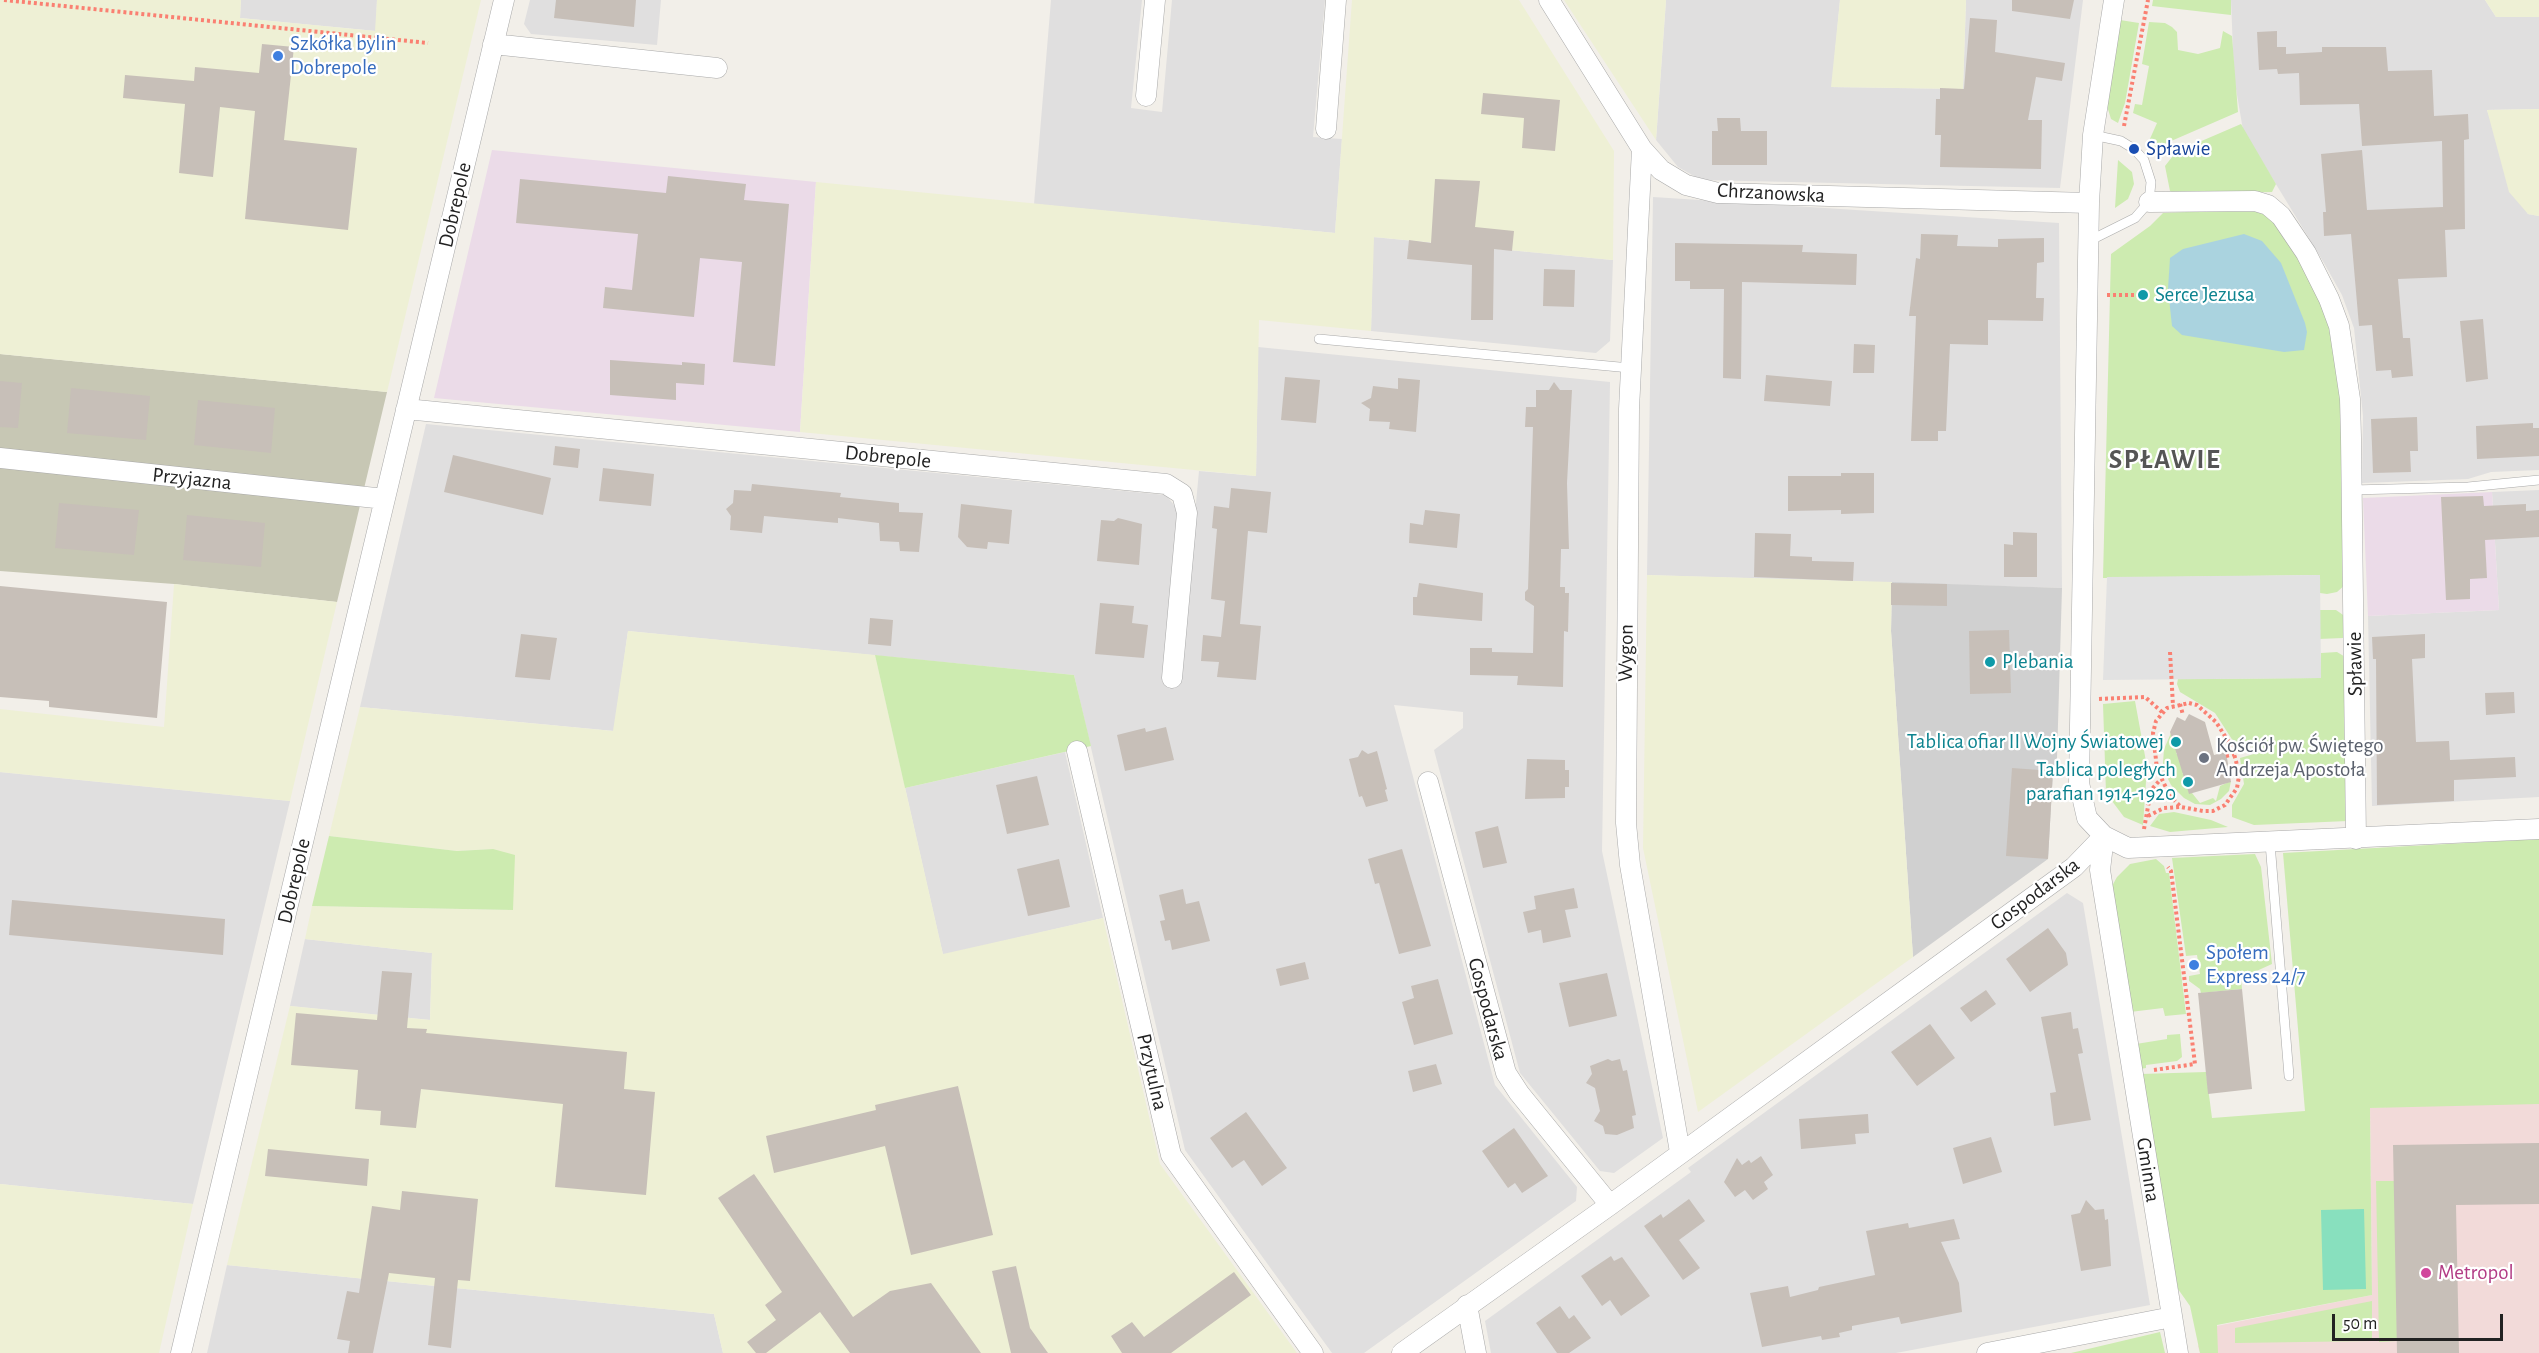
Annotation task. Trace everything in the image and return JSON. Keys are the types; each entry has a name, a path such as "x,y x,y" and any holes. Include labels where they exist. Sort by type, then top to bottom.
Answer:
{"street":[{"name":"Dobrepole","path":"181,1353 504,0"},
{"path":"1146,96 1155,0"},
{"path":"1326,129 1336,0"},
{"name":"Chrzanowska","path":"1549,0 1642,149 1661,171 1677,180 1718,193 2089,203"},
{"path":"2114,0 2093,135 2089,203 2079,783 2087,818 2104,836 2128,848 2539,829"},
{"path":"493,44 717,68"},
{"name":"Wygon","path":"1642,149 1630,368 1626,823 1630,865 1680,1152"},
{"name":"Spławie","path":"2149,202 2255,201 2268,205 2281,216 2318,276 2339,326 2350,399 2356,839"},
{"name":"Dobrepole","path":"406,410 1166,484 1182,494 1187,513 1172,678"},
{"name":"Przyjazna","path":"0,458 385,499"},
{"name":"Przytulna","path":"1077,751 1171,1155 1312,1353"},
{"name":"Gospodarska","path":"1428,782 1506,1073 1519,1093 1610,1205"},
{"name":"Gminna","path":"2104,836 2100,870 2178,1353"},
{"name":"Gospodarska","path":"1401,1353 1610,1205 2074,867 2104,836"},
{"path":"1467,1305 1476,1353"},
{"path":"1987,1353 2172,1317"}],"lane":[{"path":"2089,241 2128,222 2149,202 2151,182 2144,160 2121,141 2093,135"},
{"path":"1319,339 1630,368"},
{"path":"2352,490 2468,487 2539,480"},
{"path":"2270,843 2289,1076"}],"path":[{"path":"4,0 428,43"},
{"path":"2103,295 2138,295"},
{"path":"2170,652 2173,706"},
{"path":"2097,699 2145,697 2162,712"},
{"path":"2180,704 2183,715"},
{"path":"2148,816 2164,808 2181,807 2203,811 2225,805 2237,788 2239,776 2234,754 2224,733 2198,705 2180,704 2162,712 2153,733 2160,780 2170,796 2181,807"},
{"path":"2226,756 2234,754"},
{"path":"2143,831 2148,816 2151,790 2160,780"},
{"path":"2132,1073 2195,1064 2171,871 2164,862 2164,848"}],"shaded area":[{"path":"0,0 241,0 240,18 375,31 377,0 481,0 387,392 0,354"},
{"path":"241,0 377,0 376,31 240,18"},
{"path":"530,0 661,0 657,45 531,34 524,24"},
{"path":"1051,0 1142,0 1131,108 1162,112 1172,0 1325,0 1313,137 1342,139 1335,233 1034,204"},
{"path":"1352,0 1519,0 1614,151 1613,260 1374,237 1371,331 1259,320 1256,476 800,432 816,182 1335,233"},
{"path":"1564,0 1666,0 1656,140"},
{"path":"1666,0 1840,0 1832,87 1963,89 1966,0 2083,0 2060,188 1701,180 1678,167 1656,140"},
{"path":"1840,0 1966,0 1963,89 1831,87"},
{"path":"2231,0 2485,0 2496,17 2539,17 2539,109 2487,110 2528,214 2539,216 2539,470 2491,472 2468,479 2362,483 2363,416 2354,328 2342,295 2243,130 2234,77"},
{"path":"2485,0 2539,0 2539,17 2496,17"},
{"path":"2539,109 2539,216 2528,214 2509,192 2487,110"},
{"path":"492,150 816,182 800,432 434,398"},
{"path":"1653,197 2059,223 2062,588 1647,575"},
{"path":"1373,237 1613,260 1610,341 1596,353 1371,331"},
{"path":"1258,347 1610,382 1602,851 1663,1138 1614,1173 1600,1171 1520,1073 1434,750 1463,728 1463,712 1394,705 1495,1085 1577,1187 1576,1201 1364,1353 1332,1353 1185,1150 1074,675 628,631 614,731 360,707 426,424 1166,495 1178,510 1162,682 1179,685 1199,471 1256,476"},
{"path":"0,354 387,392 337,602 174,584 0,571"},
{"path":"2539,490 2539,797 2372,806 2368,616 2499,610 2492,492"},
{"path":"2492,492 2499,610 2368,616 2363,498"},
{"path":"1647,575 1892,582 1891,631 1913,957 1698,1112 1643,848"},
{"path":"2320,575 2321,678 2103,680 2107,577"},
{"path":"1892,582 2062,588 2057,758 2053,771 2048,859 1913,957 1891,631"},
{"path":"174,584 337,602 290,801 0,772 0,709 164,727"},
{"path":"628,631 875,655 943,954 1103,918 1160,1164 1297,1353 723,1353 714,1314 227,1265 290,1006 430,1020 432,953 305,939 312,906 513,910 493,849 457,851 329,836 360,707 613,731"},
{"path":"1065,752 1103,918 943,955 905,788"},
{"path":"0,772 290,801 193,1204 0,1184"},
{"path":"2067,893 2083,903 2150,1305 1896,1353 1491,1353 1485,1321 1691,1172 1688,1168"},
{"path":"305,939 432,953 430,1020 290,1006"},
{"path":"2539,1098 2539,1353 2200,1353 2198,1346 2211,1327 2372,1295 2370,1108"},
{"path":"0,1184 193,1204 159,1353 0,1353"},
{"path":"227,1265 714,1314 723,1353 207,1353"}],"green space":[{"path":"2153,0 2231,0 2231,15 2152,6"},
{"path":"2120,20 2139,23 2125,103 2118,123 2111,119 2107,106"},
{"path":"2149,22 2165,23 2172,27 2177,32 2178,50 2198,54 2220,48 2223,31 2232,36 2238,112 2155,148 2149,141 2157,123 2133,113 2135,104 2142,105 2149,66 2142,64"},
{"path":"2241,124 2276,184 2272,192 2175,194 2170,191 2165,166 2176,152"},
{"path":"2118,160 2132,172 2134,184 2128,199 2115,208"},
{"path":"2255,209 2272,217 2299,255 2325,307 2340,370 2346,584 2337,592 2327,594 2320,593 2319,575 2103,578 2111,254 2150,226 2163,213"},
{"path":"2320,610 2336,610 2346,617 2347,634 2343,638 2245,642 2320,629"},
{"path":"2337,652 2347,658 2348,821 2254,825 2232,817 2232,805 2244,784 2240,758 2254,754 2250,740 2235,744 2215,713 2180,692 2178,679 2320,678 2321,653"},
{"path":"875,655 1074,675 1091,746 905,788"},
{"path":"2135,701 2147,767 2143,825 2124,817 2106,793 2103,704"},
{"path":"2171,733 2179,751 2176,754 2179,754 2185,771 2182,774 2185,773 2192,793 2200,803 2213,798 2216,801 2220,786 2231,781 2229,791 2221,799 2210,805 2195,804 2184,798 2171,785 2163,769 2172,771 2170,762 2163,766 2163,763 2164,749"},
{"path":"2174,812 2211,820 2228,827 2170,832 2150,826 2159,814"},
{"path":"329,836 457,851 493,849 515,855 513,910 312,906"},
{"path":"2539,839 2539,1104 2370,1108 2372,1295 2217,1325 2218,1353 2200,1353 2190,1306 2178,1289 2141,1074 2206,1072 2212,1118 2305,1111 2283,853"},
{"path":"2255,854 2261,867 2272,964 2241,978 2242,989 2201,993 2200,989 2189,981 2189,976 2200,974 2197,955 2186,956 2172,858"},
{"path":"2156,859 2164,866 2166,873 2169,873 2186,1014 2165,1016 2163,1008 2130,1012 2112,886 2117,877 2130,864"},
{"path":"2180,1034 2182,1057 2177,1061 2146,1065 2146,1068 2140,1069 2136,1044 2167,1039 2167,1035"},
{"path":"2376,1181 2396,1181 2397,1341 2379,1342"},
{"path":"2364,1209 2366,1289 2323,1290 2321,1210"},
{"path":"2372,1301 2372,1341 2235,1343 2235,1328"},
{"path":"2160,1332 2165,1353 2071,1353"}],"water":[{"path":"2244,234 2262,241 2281,263 2305,323 2307,332 2304,350 2284,352 2182,335 2172,326 2168,289 2170,258 2183,249"}],"building":[{"path":"556,0 636,0 634,27 554,18"},
{"path":"2012,0 2074,0 2070,19 2012,11"},
{"path":"1970,18 1997,20 1995,52 2065,63 2062,81 2036,77 2028,120 2042,120 2041,169 1940,167 1941,135 1935,135 1936,99 1940,99 1940,88 1964,89"},
{"path":"2277,31 2277,47 2286,47 2286,54 2322,52 2322,47 2386,47 2388,71 2432,70 2434,116 2468,114 2469,139 2464,140 2465,229 2445,230 2447,277 2398,279 2403,338 2410,338 2413,376 2392,378 2391,370 2376,371 2372,325 2359,326 2351,234 2324,236 2323,212 2326,212 2321,154 2362,150 2367,210 2443,207 2442,141 2362,146 2359,104 2300,105 2299,73 2278,74 2277,69 2259,70 2257,32"},
{"path":"262,44 294,47 284,140 357,148 348,230 245,219 255,111 220,107 213,177 179,173 185,104 123,98 125,75 194,81 195,67 259,73"},
{"path":"1483,93 1560,100 1555,151 1522,148 1524,118 1481,114"},
{"path":"1717,118 1740,118 1741,131 1767,131 1767,165 1712,165 1712,131 1718,131"},
{"path":"668,176 746,184 744,200 789,204 775,366 733,362 742,262 700,258 694,317 603,308 605,287 632,290 638,234 516,223 520,179 666,193"},
{"path":"1435,179 1480,181 1475,227 1514,231 1512,251 1494,249 1493,320 1471,320 1472,265 1407,259 1409,240 1431,243"},
{"path":"1921,234 1958,235 1957,246 1998,247 1998,239 2044,238 2044,262 2037,263 2036,298 2044,298 2043,321 1988,320 1988,345 1950,344 1946,431 1938,431 1938,441 1911,441 1916,316 1909,316 1916,258 1920,259"},
{"path":"1675,243 1803,245 1802,252 1857,254 1856,285 1742,282 1741,379 1723,378 1724,289 1690,289 1690,281 1675,281"},
{"path":"1544,269 1575,270 1574,307 1543,306"},
{"path":"2483,319 2488,379 2466,382 2460,321"},
{"path":"1854,344 1875,345 1874,373 1853,373"},
{"path":"610,360 682,365 682,362 705,364 704,385 676,383 676,400 610,395"},
{"path":"1766,375 1832,381 1830,406 1764,401"},
{"path":"1285,377 1320,380 1316,423 1281,420"},
{"path":"1398,378 1420,380 1416,432 1389,429 1390,422 1369,421 1370,409 1361,403 1371,398 1373,386 1398,389"},
{"path":"0,381 22,383 18,428 0,427"},
{"path":"1554,382 1560,390 1572,390 1567,483 1569,549 1561,549 1560,587 1565,587 1565,593 1569,593 1568,632 1564,631 1563,687 1517,685 1518,676 1470,675 1470,648 1492,648 1492,652 1533,653 1534,606 1525,600 1525,592 1528,589 1533,427 1525,427 1526,407 1536,407 1536,390 1549,390"},
{"path":"71,388 150,396 146,440 67,433"},
{"path":"198,400 275,408 271,453 194,445"},
{"path":"2417,417 2418,451 2410,451 2411,472 2373,473 2371,419"},
{"path":"2533,423 2533,428 2539,428 2539,456 2477,459 2476,426"},
{"path":"555,446 580,449 578,468 553,465"},
{"path":"453,455 551,478 543,515 444,492"},
{"path":"603,468 654,474 651,506 599,501"},
{"path":"1841,473 1874,473 1874,513 1841,514 1841,510 1788,511 1788,476 1841,476"},
{"path":"752,484 841,493 840,497 899,503 899,512 923,513 919,552 900,551 899,542 880,541 879,523 838,518 838,523 764,516 762,533 730,530 731,516 726,509 733,503 734,490 751,491"},
{"path":"1231,488 1271,492 1267,533 1248,531 1240,624 1261,626 1256,680 1217,677 1219,662 1201,661 1203,635 1221,637 1225,601 1211,599 1217,529 1212,528 1214,506 1229,508"},
{"path":"2483,496 2484,506 2526,504 2526,511 2539,510 2539,537 2485,540 2487,578 2470,579 2470,599 2446,600 2441,497"},
{"path":"59,503 139,510 134,555 55,548"},
{"path":"961,504 1012,510 1009,544 988,542 987,549 967,547 958,537"},
{"path":"1425,510 1460,514 1457,548 1409,543 1410,523 1423,525"},
{"path":"187,515 265,523 261,567 183,560"},
{"path":"1118,518 1142,524 1139,565 1097,561 1101,520 1114,521"},
{"path":"2013,532 2037,533 2037,577 2004,577 2004,544 2013,545"},
{"path":"1755,533 1791,534 1790,556 1812,557 1812,561 1854,562 1853,581 1754,577"},
{"path":"1419,583 1483,593 1482,621 1413,615 1413,597 1417,597"},
{"path":"1891,583 1947,584 1947,606 1891,605"},
{"path":"0,586 167,602 157,718 49,707 49,701 0,697"},
{"path":"1100,603 1134,606 1132,623 1148,625 1144,658 1095,654"},
{"path":"870,618 893,620 891,646 868,644"},
{"name":"Plebania","path":"2009,630 2011,693 1970,694 1969,631"},
{"path":"521,634 557,638 550,680 515,677"},
{"path":"2425,634 2425,658 2412,659 2416,742 2449,741 2450,760 2515,757 2516,777 2454,780 2454,801 2377,805 2376,659 2373,659 2372,637"},
{"path":"2514,692 2515,713 2486,715 2485,693"},
{"name":"Kościół pw. Świętego Andrzeja Apostoła","path":"2189,714 2205,722 2214,755 2226,752 2231,782 2189,794 2170,732 2177,717 2185,721"},
{"path":"1166,727 1174,760 1125,771 1117,735 1145,728 1146,732"},
{"path":"1362,750 1368,754 1377,751 1388,801 1366,807 1362,796 1359,797 1349,759 1358,757"},
{"path":"1527,759 1565,760 1565,770 1569,770 1569,787 1565,787 1565,798 1525,799"},
{"path":"2012,768 2053,771 2048,859 2006,856"},
{"path":"1037,776 1049,825 1007,834 996,785"},
{"path":"1498,826 1507,863 1483,868 1475,832"},
{"path":"1402,849 1431,946 1399,954 1379,883 1375,884 1368,859"},
{"path":"1059,859 1070,907 1028,916 1017,869"},
{"path":"1574,888 1578,908 1565,910 1571,937 1543,943 1541,930 1528,933 1523,912 1536,909 1534,896"},
{"path":"1183,889 1186,904 1199,901 1210,941 1172,950 1170,940 1165,941 1160,921 1165,920 1159,895"},
{"path":"12,900 225,919 223,955 9,935"},
{"path":"2048,928 2066,953 2068,965 2030,992 2006,959"},
{"path":"1305,962 1309,979 1280,986 1276,969"},
{"path":"382,971 412,973 407,1028 427,1029 426,1033 627,1052 624,1089 655,1092 646,1195 555,1187 563,1104 421,1089 416,1128 380,1125 381,1111 355,1109 358,1070 291,1065 296,1013 377,1020"},
{"path":"1607,973 1617,1016 1569,1027 1559,983"},
{"path":"1438,979 1453,1034 1414,1045 1402,1002 1414,998 1411,986"},
{"path":"2242,989 2252,1089 2208,1094 2198,993"},
{"path":"1986,990 1996,1004 1971,1022 1960,1008"},
{"path":"2071,1012 2073,1029 2078,1028 2083,1053 2078,1054 2091,1120 2054,1126 2050,1093 2056,1092 2041,1017"},
{"path":"1930,1024 1955,1058 1917,1086 1891,1052"},
{"path":"1608,1059 1612,1061 1620,1059 1623,1071 1627,1070 1636,1115 1632,1116 1634,1128 1617,1135 1605,1134 1603,1126 1594,1121 1600,1111 1595,1088 1586,1083 1592,1074 1590,1066"},
{"path":"1436,1064 1442,1084 1413,1092 1408,1071"},
{"path":"958,1086 993,1235 911,1255 885,1146 774,1173 766,1136 876,1110 875,1105"},
{"path":"1246,1112 1287,1168 1262,1186 1244,1160 1232,1168 1210,1138"},
{"path":"1868,1114 1869,1133 1855,1134 1856,1144 1801,1149 1799,1119"},
{"path":"1514,1128 1548,1176 1522,1193 1515,1183 1508,1188 1482,1151"},
{"path":"1991,1137 2002,1172 1963,1184 1953,1148"},
{"name":"Metropol","path":"2539,1143 2539,1204 2456,1205 2459,1353 2397,1353 2393,1145"},
{"path":"268,1149 369,1159 367,1186 265,1176"},
{"path":"1761,1156 1773,1175 1764,1182 1768,1189 1753,1200 1745,1190 1735,1197 1724,1182 1737,1158 1742,1165 1749,1160 1751,1163"},
{"path":"754,1174 853,1317 890,1291 931,1283 981,1353 850,1353 820,1312 766,1353 756,1353 747,1342 776,1320 765,1305 782,1292 718,1198"},
{"path":"402,1191 478,1199 470,1281 458,1280 451,1348 428,1345 435,1278 389,1273 373,1353 348,1353 350,1341 337,1339 347,1291 359,1293 372,1206 400,1210"},
{"path":"1689,1199 1705,1221 1679,1240 1700,1268 1683,1280 1644,1226 1661,1214 1663,1218"},
{"path":"2086,1200 2095,1210 2104,1209 2105,1220 2108,1219 2111,1266 2081,1271 2071,1215 2080,1213"},
{"path":"1954,1219 1960,1239 1941,1242 1959,1283 1962,1312 1901,1324 1899,1317 1852,1326 1852,1330 1839,1333 1840,1337 1822,1340 1821,1336 1762,1347 1750,1293 1788,1286 1790,1297 1818,1290 1819,1287 1875,1275 1866,1231 1908,1223 1909,1228"},
{"path":"1611,1256 1614,1261 1622,1257 1650,1296 1621,1316 1610,1300 1602,1306 1581,1276"},
{"path":"1016,1266 1030,1328 1048,1353 1011,1353 992,1271"},
{"path":"1234,1272 1251,1295 1171,1353 1122,1353 1111,1336 1132,1322 1144,1337"},
{"path":"1560,1306 1569,1319 1574,1315 1591,1338 1569,1353 1557,1353 1536,1323"}],"place":[{"name":"Szkółka bylin Dobrepole","path":"278,56"},
{"name":"Spławie","path":"2134,149"},
{"name":"Serce Jezusa","path":"2143,295"},
{"name":"Plebania","path":"1990,662"},
{"name":"Tablica ofiar II Wojny Światowej","path":"2176,742"},
{"name":"Kościół pw. Świętego Andrzeja Apostoła","path":"2204,758"},
{"name":"Tablica poległych parafian 1914-1920","path":"2188,782"},
{"name":"Społem Express 24/7","path":"2194,965"},
{"name":"Metropol","path":"2426,1273"}],"district":[{"name":"SPŁAWIE","path":"2165,460"}]}
